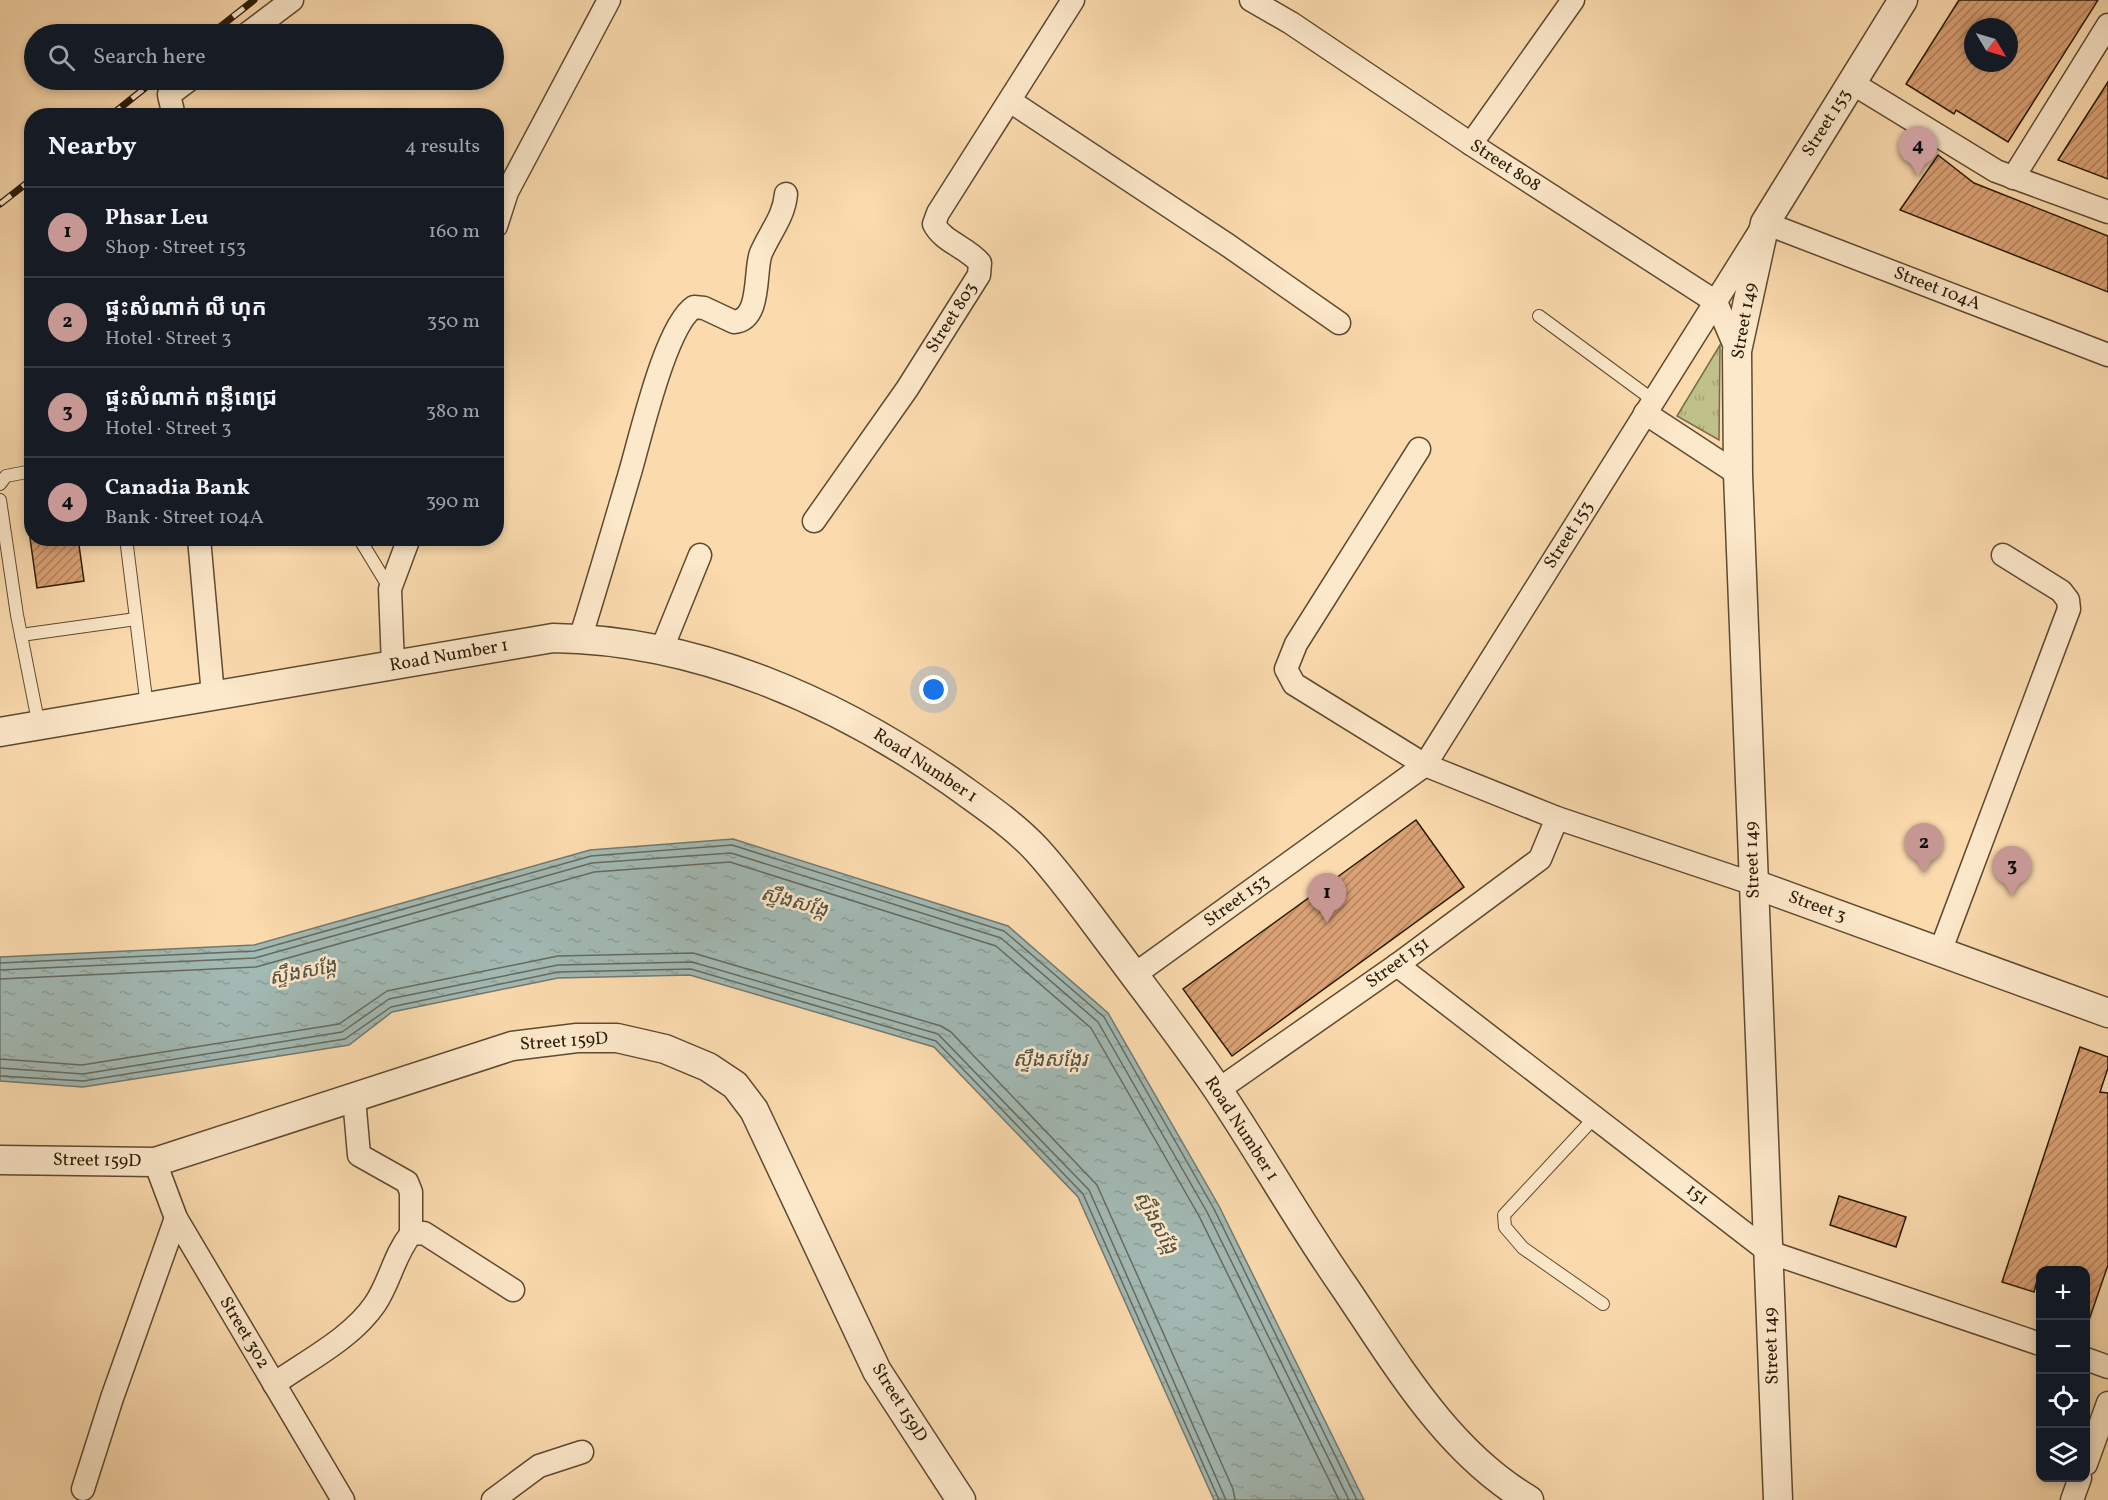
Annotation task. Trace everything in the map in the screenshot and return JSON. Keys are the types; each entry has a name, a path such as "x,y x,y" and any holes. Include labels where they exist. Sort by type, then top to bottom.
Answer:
{"street":[{"path":"260,24 292,0"},
{"path":"504,185 609,0"},
{"name":"Street 803","path":"814,521 907,389 979,275 980,263 972,253 939,233 934,224 938,213 1073,0"},
{"name":"Street 808","path":"1251,0 1291,23 1471,144 1716,302"},
{"path":"1471,144 1573,0"},
{"name":"Street 153","path":"1134,975 1425,765 1903,0"},
{"path":"2013,178 2106,31"},
{"path":"1852,83 1996,171 2108,212"},
{"path":"172,108 169,95 176,90"},
{"path":"1010,101 1339,323"},
{"path":"580,639 641,431 669,349 687,312 694,307 704,308 734,322 744,317 754,301 760,255 784,209 786,194"},
{"name":"Street 149","path":"1765,223 1737,351 1738,474 1778,1500"},
{"name":"Street 104A","path":"1765,223 2108,355"},
{"path":"1716,302 1737,351"},
{"path":"1649,406 1738,474"},
{"name":"Street 3","path":"1419,449 1296,644 1286,669 1294,684 1425,765 1557,818 1754,884 2108,1013"},
{"path":"200,546 213,695"},
{"path":"393,666 390,589 406,546"},
{"path":"661,651 700,555"},
{"path":"1940,952 2069,609 2068,600 2061,591 2003,555"},
{"name":"Road Number 1","path":"0,732 554,638 580,639 661,651 735,669 807,698 874,732 932,768 988,808 1035,848 1067,886 1218,1090 1304,1229 1443,1427 1497,1478 1529,1500"},
{"name":"Street 151","path":"1218,1090 1397,965 1540,859 1557,818"},
{"name":"151","path":"1397,965 1596,1116 1769,1252 2036,1343"},
{"name":"Street 159D","path":"0,1160 155,1162 512,1046 544,1041 617,1038 665,1049 708,1067 735,1085 754,1110 877,1371 961,1500"},
{"path":"274,1384 357,1325 376,1303 400,1248 411,1234 411,1192 407,1182 359,1155 354,1098"},
{"name":"Street 302","path":"155,1162 176,1218 343,1500"},
{"path":"83,1489 112,1398 176,1218"},
{"path":"411,1234 424,1233 513,1290"},
{"path":"2090,1361 2108,1367"},
{"path":"2090,1451 2108,1403"},
{"path":"493,1500 538,1466 582,1452"},
{"path":"2072,1500 2079,1482"}],"lane":[{"path":"1539,316 1649,406"},
{"path":"0,484 6,476 24,473"},
{"path":"0,500 21,635 39,727"},
{"path":"127,546 147,707"},
{"path":"364,546 390,589"},
{"path":"21,635 136,619"},
{"path":"1596,1116 1504,1215 1505,1227 1523,1248 1603,1304"}],"green space":[{"path":"1720,345 1719,440 1677,416"}],"water":[{"name":"ស្ទឹងសង្កែរ","path":"733,839 1008,926 1108,1013 1219,1206 1364,1500 1214,1500 1078,1197 934,1047 690,975 558,978 392,1012 349,1045 83,1087 0,1081 0,957 254,945 590,850"}],"building":[{"path":"1959,0 2098,0 2008,142 1956,110 1954,114 1906,84"},
{"path":"2108,82 2108,179 2058,160"},
{"path":"1938,155 1974,183 2108,236 2108,292 1900,210"},
{"path":"31,546 79,546 84,581 37,588"},
{"path":"1416,820 1464,887 1232,1056 1183,989"},
{"path":"2080,1047 2108,1057 2108,1068 2100,1092 2108,1093 2108,1265 2090,1317 2090,1266 2036,1266 2034,1292 2002,1282"},
{"path":"1839,1196 1906,1217 1896,1247 1830,1225"}],"railway":[{"path":"224,24 254,0"},
{"path":"120,108 142,90"},
{"path":"0,204 24,185"}],"place":[{"name":"Canadia Bank","path":"1918,176"},
{"name":"ផ្ទះសំណាក់ លី ហុក","path":"1924,873"},
{"name":"ផ្ទះសំណាក់ ពន្លឺពេជ្រ","path":"2012,896"},
{"name":"Phsar Leu","path":"1327,923"}],"water label":[{"name":"ស្ទឹងសង្កែ","path":"794,903"},
{"name":"ស្ទឹងសង្កែ","path":"303,973"},
{"name":"ស្ទឹងសង្កែ","path":"1155,1223"}]}
